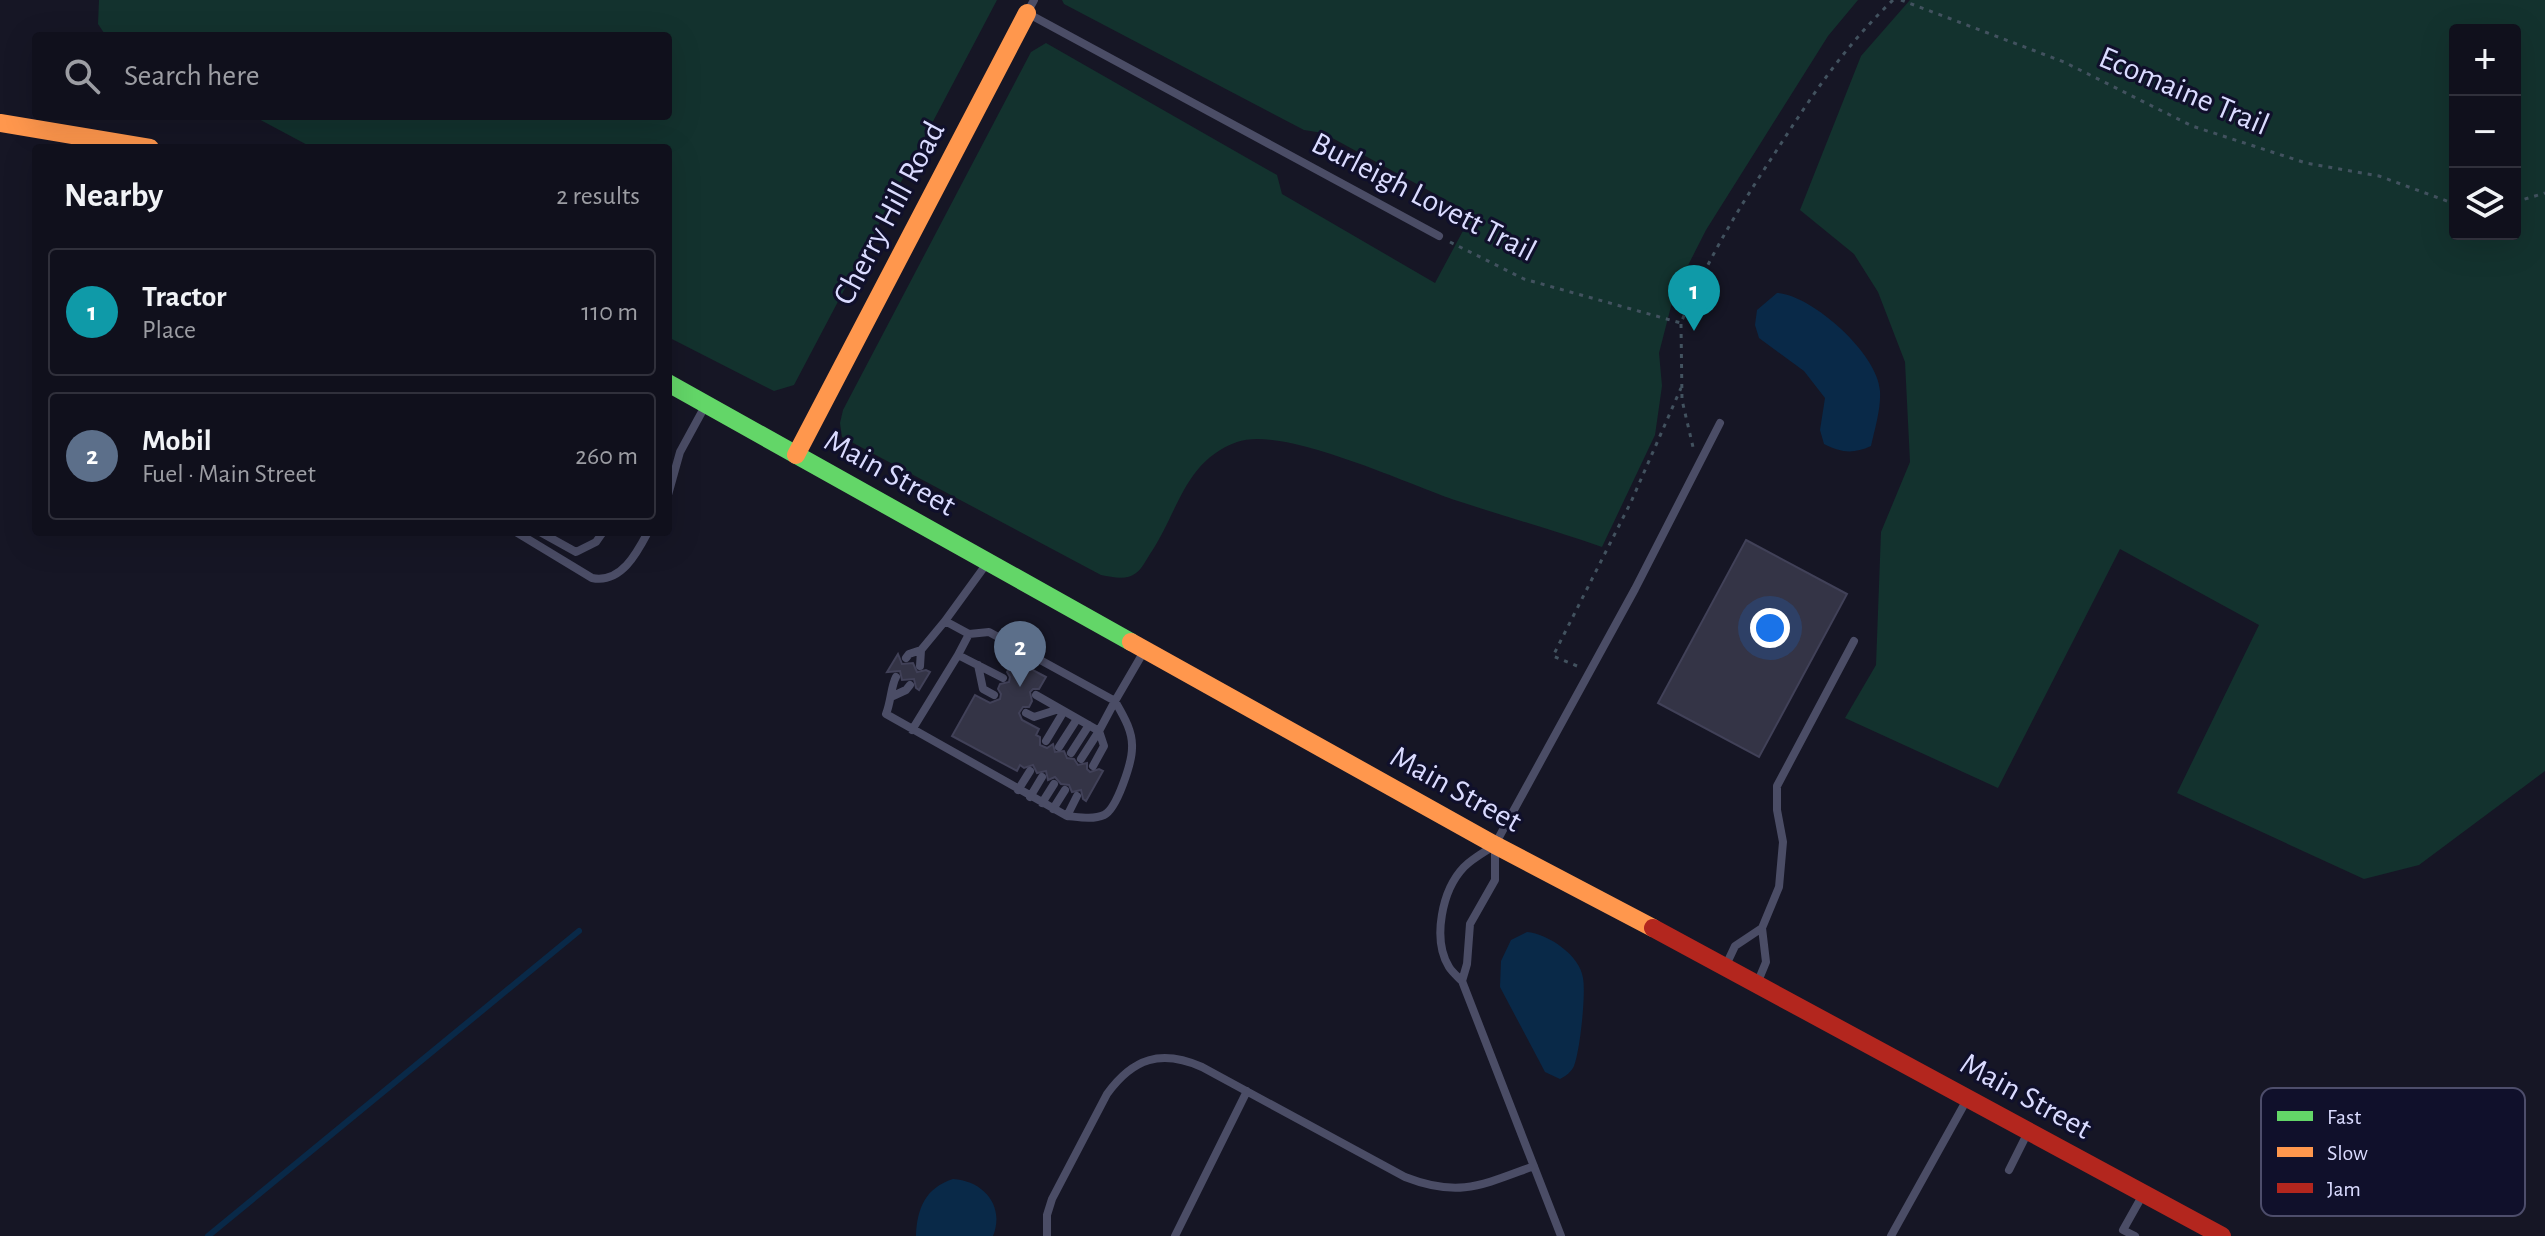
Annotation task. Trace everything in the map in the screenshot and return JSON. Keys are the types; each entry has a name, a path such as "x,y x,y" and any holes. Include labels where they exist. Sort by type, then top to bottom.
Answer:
{"main road":[{"name":"Cherry Hill Road","path":"796,455 1031,6"},
{"path":"0,123 126,144"},
{"name":"Main Street","path":"672,385 1495,845 2222,1236"}],"lane":[{"name":"Burleigh Lovett Trail","path":"1031,6 1439,236"},
{"path":"672,481 680,452 706,404"},
{"path":"1561,1236 1462,981 1449,967 1441,919 1443,903 1449,888 1466,865 1495,845 1635,589 1720,423"},
{"path":"672,455 680,452"},
{"path":"523,536 592,578 602,580 626,567 636,556 646,536"},
{"path":"547,536 576,552 596,542 600,536"},
{"path":"906,658 921,650 988,563"},
{"path":"896,677 886,714 1067,816 1084,818 1105,815 1116,802 1132,747 1127,721 1115,701 989,632 969,634 945,621"},
{"path":"912,730 969,634"},
{"path":"1758,984 1766,962 1762,928 1781,879 1783,833 1777,810 1777,786 1854,641"},
{"path":"920,666 921,650"},
{"path":"1081,759 1144,650"},
{"path":"958,655 1003,678"},
{"path":"978,665 983,689 994,695"},
{"path":"893,696 910,685"},
{"path":"1036,695 1099,731 1104,746 1093,766"},
{"path":"1026,713 1034,717 1061,710"},
{"path":"1046,741 1061,710"},
{"path":"1059,747 1077,719"},
{"path":"1071,753 1089,725"},
{"path":"1018,790 1030,771"},
{"path":"1030,797 1042,777"},
{"path":"1042,803 1054,784"},
{"path":"1053,809 1065,790"},
{"path":"1067,816 1077,796"},
{"path":"1462,981 1467,964 1470,924 1495,880 1495,845"},
{"path":"1725,967 1735,946 1762,928"},
{"path":"1047,1236 1047,1215 1052,1199 1107,1094 1126,1072 1146,1061 1174,1057 1202,1067 1405,1177 1436,1188 1467,1188 1534,1166"},
{"path":"1175,1236 1247,1091"},
{"path":"1891,1236 1968,1099"},
{"path":"2009,1170 2029,1132"},
{"path":"2135,1236 2123,1230 2143,1193"}],"path":[{"path":"1702,459 1694,451 1689,436 1681,388 1681,323 1722,239 1806,104 1856,36 1893,0"},
{"name":"Ecomaine Trail","path":"1901,0 2064,62 2192,126 2306,163 2379,176 2449,202"},
{"path":"2521,200 2545,193"},
{"name":"Burleigh Lovett Trail","path":"1439,236 1524,279 1681,323"},
{"path":"1577,666 1553,656 1631,502 1681,388"}],"green space":[{"path":"99,0 997,0 794,385 774,391 672,339 672,144 306,144 260,120 672,120 672,32 103,32 98,24"},
{"path":"1062,0 1858,0 1828,36 1706,230 1675,291 1659,353 1662,386 1655,435 1602,547 1458,501 1346,459 1284,442 1258,439 1237,442 1205,462 1184,490 1142,567 1128,577 1119,578 1101,575 842,437 840,423 843,410 1031,52 1046,43 1277,175 1282,194 1435,283 1472,214 1323,133 1304,130 1064,4"},
{"path":"1910,0 2545,0 2545,771 2419,865 2364,879 2177,793 2259,625 2120,549 1998,788 1845,718 1876,665 1881,532 1910,462 1905,362 1878,292 1854,254 1800,210 1861,56"}],"water":[{"path":"1777,293 1791,296 1824,315 1856,344 1868,360 1880,391 1879,412 1871,446 1848,451 1824,444 1820,430 1825,398 1804,371 1759,338 1755,325 1757,310"},
{"path":"1527,932 1562,947 1576,961 1583,978 1583,1009 1576,1059 1571,1070 1560,1079 1545,1072 1500,987 1501,961 1511,940"},
{"path":"953,1179 974,1185 989,1197 996,1215 993,1236 916,1236 924,1201 936,1188"}],"building":[{"path":"1746,540 1847,594 1759,757 1658,703"},
{"path":"898,654 902,664 913,663 917,672 930,672 919,690 914,679 902,680 900,671 887,672"},
{"path":"1014,660 1046,677 1039,689 1030,692 1032,701 1029,707 1023,707 1019,713 1022,720 1039,729 1036,735 1040,737 1040,745 1047,748 1053,744 1055,752 1064,751 1067,758 1074,759 1078,765 1087,763 1090,772 1103,771 1086,801 1081,790 1072,792 1069,785 1061,784 1055,777 1048,780 1046,771 1037,773 1033,765 1024,768 1020,765 1017,771 952,736 975,695 990,703 1000,699 998,689 1000,684 1009,682 1007,672"}],"waterway":[{"path":"208,1236 579,931"}],"traffic: fast":[{"path":"672,385 1131,642"}],"traffic: slow":[{"path":"796,455 1027,13"},
{"path":"0,123 126,144"},
{"path":"1131,642 1495,845 1653,928"}],"traffic: jam":[{"path":"1653,928 2222,1236"}],"place":[{"name":"Tractor","path":"1694,331"},
{"name":"Mobil","path":"1020,687"}]}
